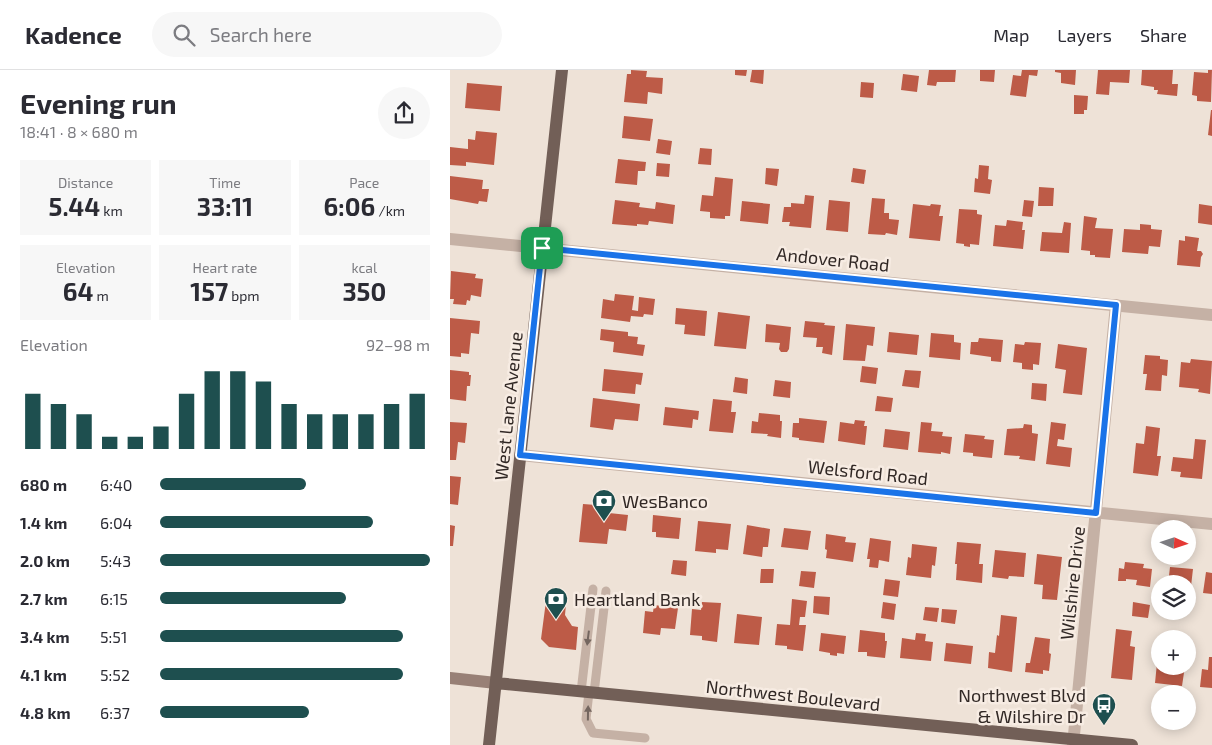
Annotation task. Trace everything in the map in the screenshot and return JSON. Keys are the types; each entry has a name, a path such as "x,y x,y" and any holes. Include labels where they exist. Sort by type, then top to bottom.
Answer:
{"main road":[{"name":"West Lane Avenue","path":"489,745 562,70"},
{"name":"Northwest Boulevard","path":"450,678 1073,742 1132,745"}],"street":[{"name":"Andover Road","path":"450,239 1212,315"},
{"name":"Wilshire Drive","path":"1073,742 1116,305"},
{"name":"Welsford Road","path":"520,455 1212,524"}],"lane":[{"path":"593,589 586,719 593,733 645,738"},
{"path":"588,692 606,591"}],"building":[{"path":"631,70 647,71 646,77 663,78 662,94 648,92 647,104 624,102 627,74 631,74"},
{"path":"735,70 747,70 746,76 735,75"},
{"path":"752,70 764,70 763,84 750,82"},
{"path":"929,70 956,70 955,82 937,82 936,86 927,85"},
{"path":"980,70 995,70 994,82 980,81"},
{"path":"1022,70 1038,70 1037,76 1029,75 1026,97 1010,95 1013,75 1021,76"},
{"path":"1055,70 1076,70 1075,85 1061,83 1061,73 1055,72"},
{"path":"1098,70 1130,70 1129,83 1110,82 1109,95 1096,94"},
{"path":"1142,70 1173,70 1172,84 1178,84 1177,96 1157,94 1158,90 1154,90 1154,87 1141,85"},
{"path":"1208,70 1212,70 1211,102 1197,101 1197,96 1192,95 1194,72 1208,73"},
{"path":"903,74 919,76 917,92 901,90"},
{"path":"861,82 874,83 873,98 860,97"},
{"path":"467,83 502,86 500,111 465,108"},
{"path":"1074,95 1088,96 1087,110 1084,110 1084,114 1074,114"},
{"path":"1212,110 1212,136 1208,135"},
{"path":"624,116 653,119 650,141 622,138"},
{"path":"476,131 497,133 494,165 466,162 466,166 450,165 450,147 468,149 468,139 475,140"},
{"path":"658,139 672,141 670,155 656,153"},
{"path":"700,148 712,149 711,165 698,164"},
{"path":"618,159 646,162 645,171 638,171 637,185 615,183"},
{"path":"657,163 670,164 669,177 656,176"},
{"path":"979,165 989,166 988,179 992,180 990,194 974,192 975,178 978,179"},
{"path":"766,168 779,169 777,186 765,184"},
{"path":"853,168 866,170 864,184 851,182"},
{"path":"450,176 483,180 482,189 489,189 487,202 479,201 478,204 450,199"},
{"path":"715,177 733,179 730,216 725,216 725,219 710,218 710,212 700,211 702,195 713,196"},
{"path":"1039,187 1054,188 1053,206 1038,206"},
{"path":"805,195 814,196 811,228 789,226 790,222 782,222 784,207 791,207 791,203 804,204"},
{"path":"872,198 885,199 884,213 889,213 889,219 899,220 897,235 886,233 885,235 868,234"},
{"path":"615,200 640,203 639,207 655,209 656,202 675,205 673,224 649,221 648,225 637,224 637,226 612,224"},
{"path":"829,200 850,202 848,232 826,230"},
{"path":"1024,200 1034,201 1032,217 1022,216"},
{"path":"742,201 770,204 768,224 740,221"},
{"path":"913,204 941,205 939,216 943,216 940,241 909,238"},
{"path":"1199,204 1212,206 1212,225 1198,223"},
{"path":"959,209 977,210 977,214 982,215 979,245 970,244 970,247 956,243"},
{"path":"1084,216 1097,218 1095,228 1113,229 1110,258 1095,257 1095,255 1090,255 1090,251 1081,250"},
{"path":"1007,220 1023,222 1022,230 1025,230 1023,249 993,246 995,225 1006,226"},
{"path":"1064,222 1071,223 1069,253 1040,251 1042,232 1062,233"},
{"path":"1140,224 1151,225 1151,229 1162,230 1160,247 1149,246 1148,254 1122,252 1124,229 1140,230"},
{"path":"1185,236 1199,238 1197,251 1201,251 1203,254 1200,267 1177,265 1179,240 1185,241"},
{"path":"451,271 476,274 475,278 483,279 481,297 471,295 470,301 467,300 466,305 453,304 454,299 450,299"},
{"path":"615,294 634,296 632,310 638,311 639,297 655,299 653,315 644,314 643,317 631,316 630,322 601,318 603,299 614,301"},
{"path":"676,308 707,311 705,336 684,334 685,325 675,324"},
{"path":"718,312 750,316 746,349 714,346"},
{"path":"450,318 480,321 479,334 471,333 469,354 461,353 461,357 450,356"},
{"path":"805,321 835,326 832,355 822,353 823,347 816,347 817,338 803,337"},
{"path":"766,324 791,327 789,349 787,352 781,352 779,349 780,343 765,342"},
{"path":"846,324 875,327 873,346 867,345 865,361 843,360"},
{"path":"601,329 628,332 628,336 638,337 637,344 645,345 643,356 613,352 614,342 600,340"},
{"path":"889,332 919,335 917,355 887,352"},
{"path":"931,333 954,335 954,342 961,343 960,360 929,357"},
{"path":"979,338 1003,340 1001,362 991,361 991,357 970,354 971,342 978,342"},
{"path":"1025,342 1041,343 1039,365 1033,364 1033,370 1022,369 1022,363 1013,362 1015,344 1024,345"},
{"path":"1058,344 1087,348 1082,395 1063,393 1066,370 1055,368"},
{"path":"1145,355 1160,356 1160,359 1168,360 1167,376 1162,375 1161,391 1145,390 1147,374 1143,374"},
{"path":"1191,359 1212,361 1210,394 1198,392 1199,389 1179,387 1181,362 1190,363"},
{"path":"862,366 878,368 876,384 860,382"},
{"path":"604,369 643,373 641,385 636,384 635,394 602,391"},
{"path":"450,370 469,372 469,375 471,375 470,386 467,386 466,401 450,399"},
{"path":"905,370 921,371 919,388 902,386"},
{"path":"735,377 748,379 747,394 733,392"},
{"path":"775,380 791,382 790,398 773,396"},
{"path":"1032,383 1047,384 1046,401 1031,399"},
{"path":"877,396 893,398 891,412 875,411"},
{"path":"593,398 640,404 638,421 615,419 613,430 590,427"},
{"path":"713,399 732,401 731,412 736,412 733,433 709,431"},
{"path":"665,407 699,411 698,420 693,419 692,428 663,425"},
{"path":"759,413 780,415 780,421 782,421 781,438 767,436 768,434 751,433 752,421 758,422"},
{"path":"799,418 827,421 824,443 799,440 799,438 792,437 793,423 799,423"},
{"path":"855,420 865,421 864,426 867,426 865,445 838,441 840,422 854,424"},
{"path":"450,422 467,423 465,443 458,442 456,460 450,460"},
{"path":"921,422 932,423 931,431 943,432 942,436 952,437 950,454 918,452"},
{"path":"1051,422 1066,424 1064,440 1058,439 1057,446 1072,448 1070,467 1046,464"},
{"path":"1024,424 1032,425 1032,433 1038,434 1035,461 1019,459 1020,456 1004,455 1007,429 1023,428"},
{"path":"1146,426 1160,428 1157,456 1161,456 1158,476 1133,473 1136,443 1144,444"},
{"path":"885,429 910,432 908,450 883,447"},
{"path":"965,434 985,436 984,439 994,440 992,458 973,456 973,453 963,452"},
{"path":"1195,439 1206,440 1202,479 1180,477 1181,472 1171,471 1173,457 1193,459"},
{"path":"450,476 461,477 458,505 450,504"},
{"name":"WesBanco","path":"583,504 609,506 609,513 628,515 626,531 609,529 607,544 579,542"},
{"path":"653,515 681,518 679,539 656,537 656,532 652,532"},
{"path":"698,521 731,524 728,550 716,549 716,553 695,551"},
{"path":"450,525 455,526 453,546 450,546"},
{"path":"747,525 770,529 768,547 763,547 762,557 743,554"},
{"path":"784,528 811,531 808,550 781,547"},
{"path":"826,534 846,537 845,542 856,543 853,562 826,558"},
{"path":"870,538 891,541 889,562 879,560 878,568 869,567 870,559 867,559"},
{"path":"957,542 981,544 979,564 983,564 982,583 956,580"},
{"path":"912,544 937,547 935,566 932,565 931,578 906,575 908,557 911,558"},
{"path":"995,550 1026,553 1024,577 1009,576 1008,579 992,577"},
{"path":"1037,554 1062,557 1057,600 1042,599 1043,585 1034,584"},
{"path":"673,560 687,561 686,576 671,574"},
{"path":"1125,562 1144,564 1143,568 1152,569 1150,587 1136,585 1137,580 1126,579 1126,581 1118,581 1119,568 1124,569"},
{"path":"1170,567 1193,569 1192,575 1169,575"},
{"path":"761,569 774,569 773,583 760,583"},
{"path":"801,571 816,572 814,588 799,586"},
{"path":"1206,572 1212,573 1212,594 1203,593"},
{"path":"885,579 900,581 898,597 883,595"},
{"path":"814,596 830,597 829,615 813,613"},
{"path":"792,599 807,601 805,617 800,617 799,625 806,625 803,651 787,649 787,646 775,645 777,624 790,625"},
{"name":"Heartland Bank","path":"546,601 566,604 565,615 572,626 578,627 576,650 549,647 541,639"},
{"path":"702,602 721,603 717,642 702,640 702,636 690,635 692,609 701,610"},
{"path":"883,602 896,604 894,620 881,618"},
{"path":"1133,602 1150,605 1148,618 1132,616"},
{"path":"654,605 678,608 675,629 661,628 660,635 643,633 645,611 653,612"},
{"path":"925,607 939,608 937,622 923,620"},
{"path":"942,609 957,610 955,624 941,622"},
{"path":"737,614 762,617 759,645 734,643"},
{"path":"1001,615 1017,617 1012,672 988,668 989,652 995,653"},
{"path":"1116,629 1132,631 1130,646 1135,647 1132,680 1111,678"},
{"path":"860,630 885,633 885,641 887,641 885,658 867,656 867,652 858,652"},
{"path":"821,633 846,636 844,654 837,653 837,656 819,651"},
{"path":"916,633 926,634 925,641 933,642 931,661 900,658 902,638 915,640"},
{"path":"1035,637 1050,639 1049,671 1043,670 1043,674 1025,672 1026,663 1030,663"},
{"path":"946,643 973,646 971,664 944,661"},
{"path":"1209,657 1212,657 1212,688 1200,687 1202,669 1208,670"},
{"path":"1156,675 1184,675 1182,685 1155,683"}],"place":[{"name":"WesBanco","path":"604,522"},
{"name":"Heartland Bank","path":"556,620"},
{"name":"Northwest Blvd & Wilshire Dr","path":"1104,726"}],"route":[{"path":"542,248 1116,305 1096,513 520,455 542,248"}]}
